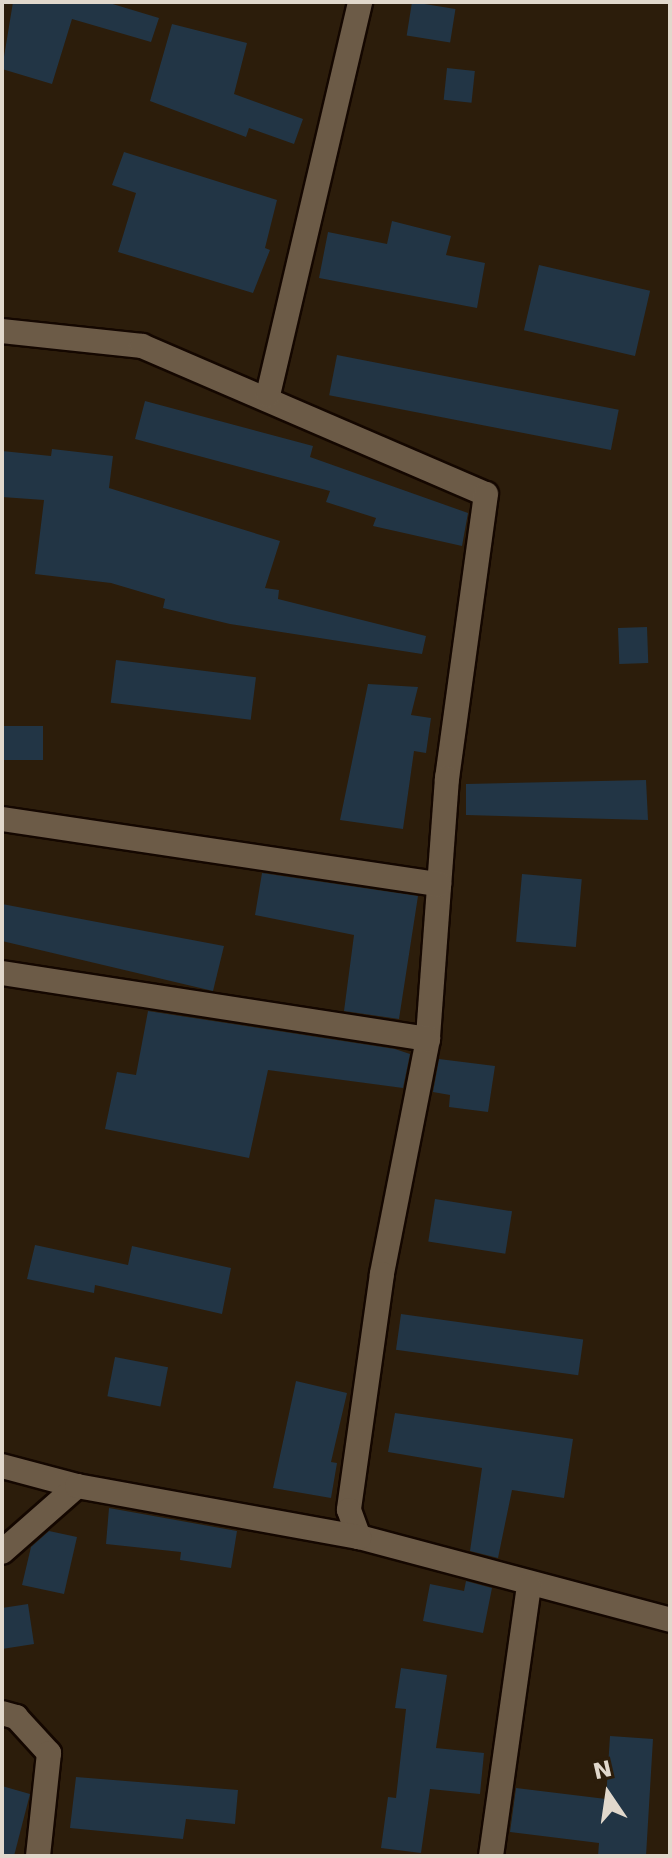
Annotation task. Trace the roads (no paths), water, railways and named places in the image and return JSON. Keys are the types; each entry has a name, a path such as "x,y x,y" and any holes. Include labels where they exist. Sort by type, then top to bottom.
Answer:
{"street":[{"path":"268,395 360,2"},
{"path":"2,331 142,346 268,395 486,494 439,884 428,1039 382,1274 349,1510 359,1537"},
{"path":"2,819 439,884"},
{"path":"2,973 428,1039"},
{"path":"2,1466 77,1486 359,1537 529,1586 670,1620"},
{"path":"2,1552 77,1486"},
{"path":"491,1856 529,1586"},
{"path":"2,1713 16,1717 49,1753 38,1856"}]}
